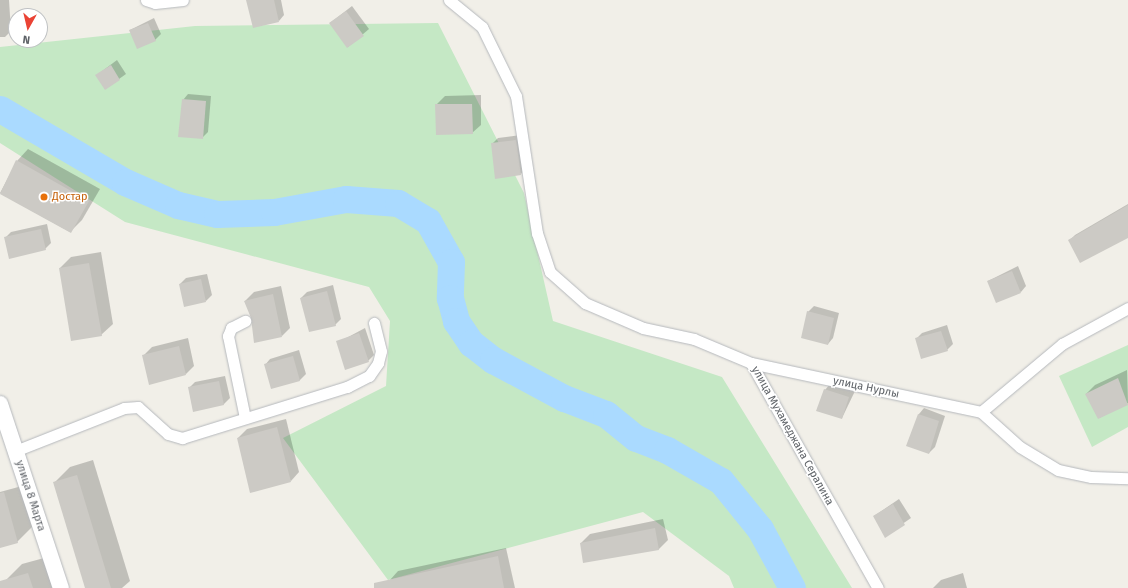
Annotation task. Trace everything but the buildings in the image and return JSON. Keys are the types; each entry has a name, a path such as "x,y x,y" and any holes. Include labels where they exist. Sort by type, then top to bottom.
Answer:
{"street":[{"path":"146,0 155,3 183,0"},
{"name":"улица Мухамеджана Сералина","path":"449,0 482,27 516,96 537,234 550,272 585,303 644,328 694,339 751,363 878,588"},
{"path":"981,412 1062,344 1128,308"},
{"path":"245,321 231,328 228,336 245,418"},
{"path":"15,451 124,408 138,407 168,434 182,438 198,436 245,418 347,387 368,376 378,363 381,351 374,324"},
{"name":"улица Нурлы","path":"751,363 981,412 1020,447 1058,470 1091,477 1128,478"},
{"name":"улица 8 Марта","path":"1,413 61,588"}],"green space":[{"path":"438,23 524,193 553,321 722,377 852,588 734,588 729,576 643,512 388,580 283,438 386,386 390,321 369,287 125,222 0,143 0,47 48,48 48,42 195,26"},
{"path":"1128,345 1128,427 1092,447 1059,376"}],"waterway":[{"path":"0,109 125,182 178,205 217,214 274,212 346,199 398,203 428,221 451,262 450,298 456,321 471,343 493,360 564,398 606,414 636,438 667,450 721,481 760,529 792,588"}],"place":[{"name":"Достар","path":"44,197"}]}
